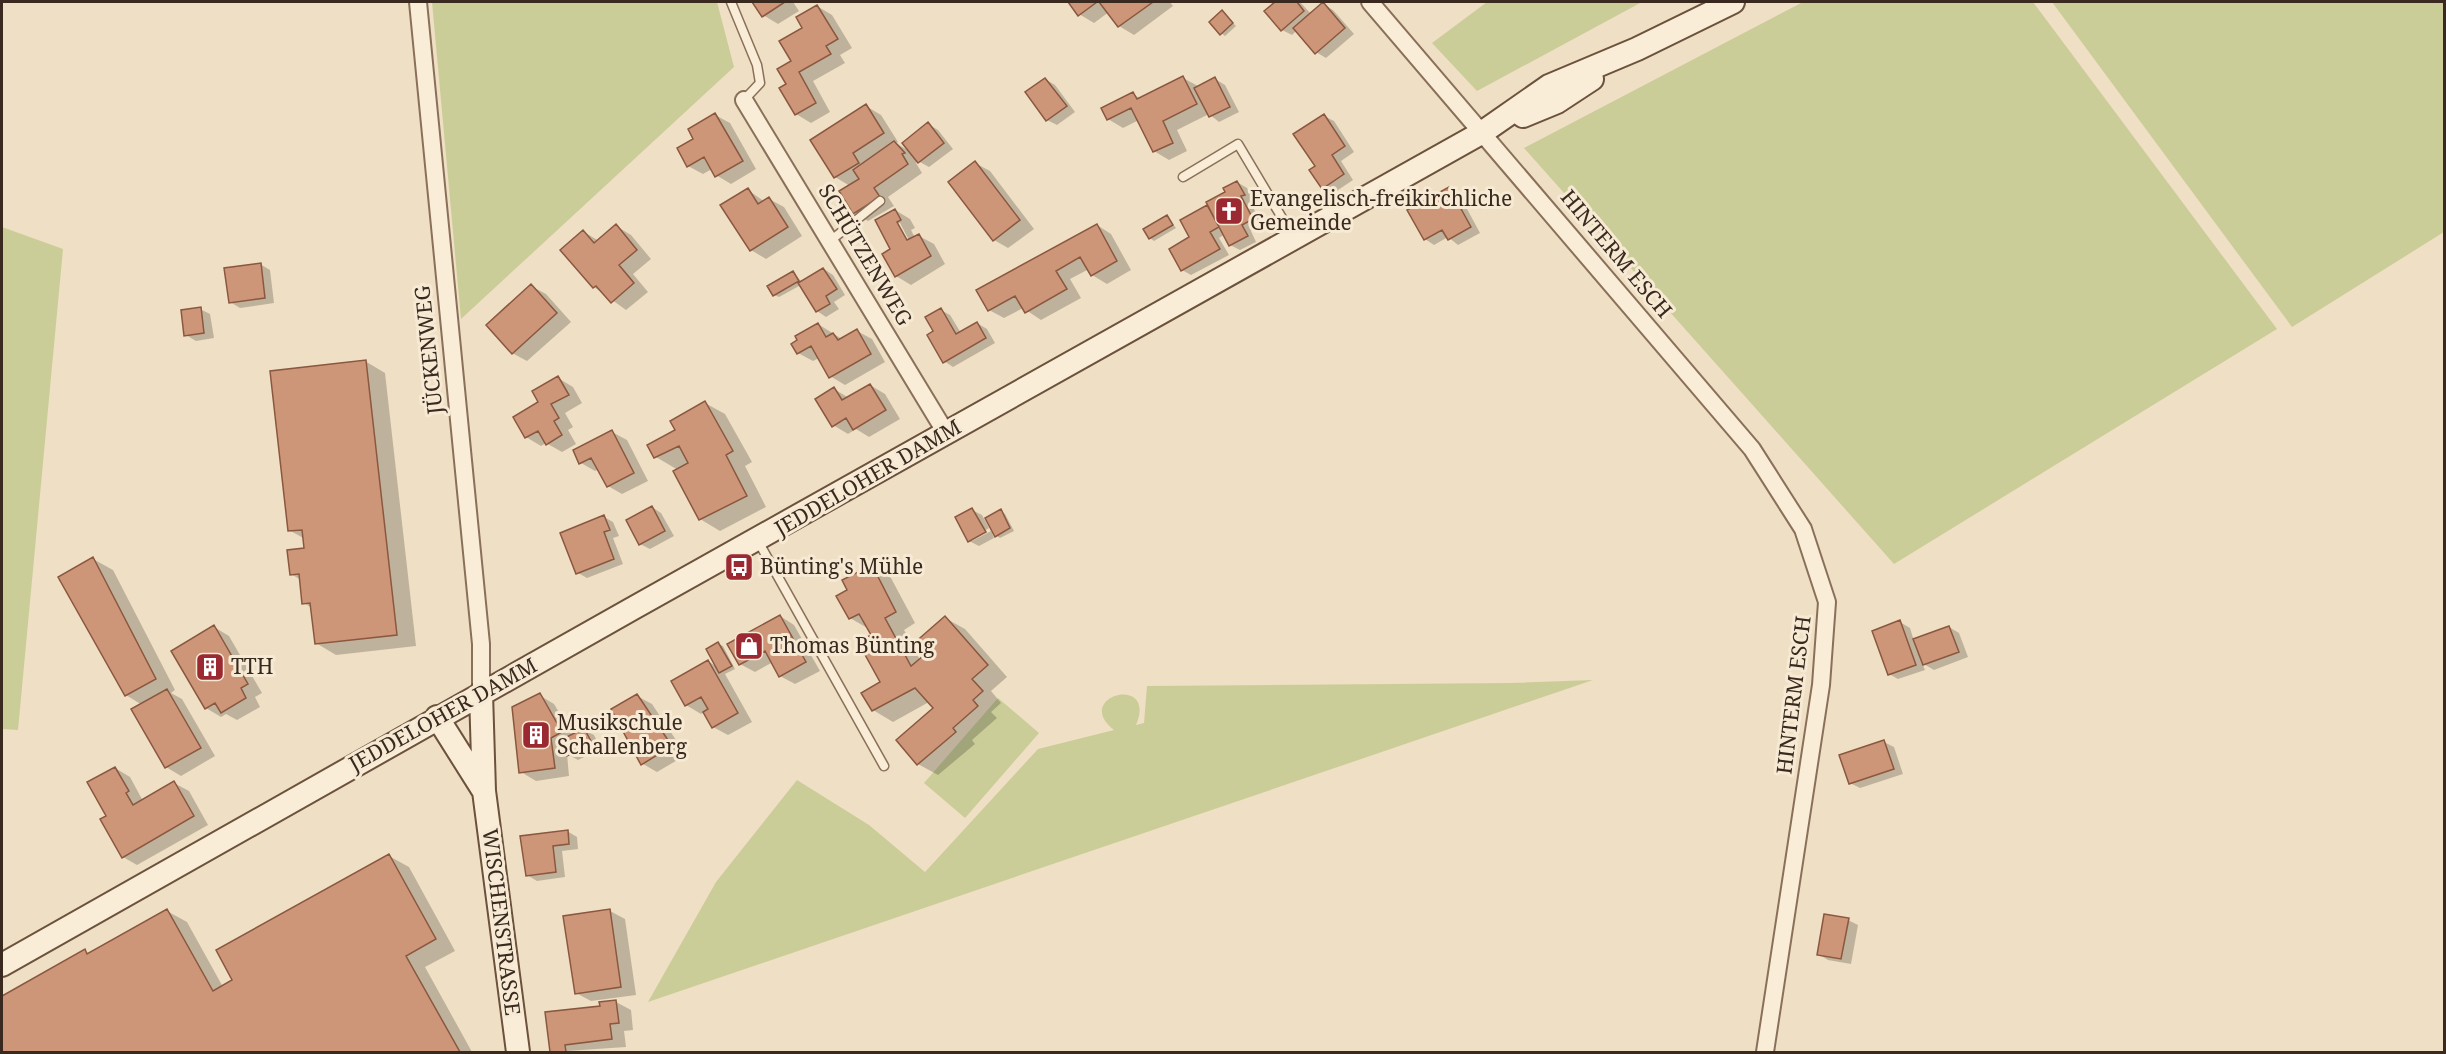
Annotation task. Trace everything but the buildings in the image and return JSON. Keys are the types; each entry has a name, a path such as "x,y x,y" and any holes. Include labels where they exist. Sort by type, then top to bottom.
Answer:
{"main road":[{"name":"JEDDELOHER DAMM","path":"2,965 437,717 758,540 1483,132 1549,86 1637,49 1733,2"},
{"name":"WISCHENSTRASSE","path":"481,693 484,791 518,1053"},
{"name":"WISCHENSTRASSE","path":"437,717 484,791"}],"street":[{"name":"JÜCKENWEG","path":"418,2 479,632 481,693"},
{"name":"HINTERM ESCH","path":"1370,2 1752,449 1803,528 1827,602 1821,685 1765,1053"},
{"name":"SCHÜTZENWEG","path":"744,100 946,433"}],"lane":[{"path":"732,2 753,56 760,82 744,100"},
{"path":"1183,177 1238,144 1295,238"},
{"path":"830,241 879,201"},
{"path":"758,540 884,766"}],"green space":[{"path":"432,2 717,2 734,67 461,319"},
{"path":"1487,2 1642,2 1477,91 1432,43"},
{"path":"1803,2 2033,2 2277,329 1894,564 1524,148"},
{"path":"2052,2 2444,2 2444,232 2292,327"},
{"path":"2,227 63,249 18,730 2,729"},
{"path":"1593,680 648,1002 716,882 797,780 869,825 925,872 1038,749 1114,730 1104,718 1102,708 1108,700 1117,695 1127,695 1136,699 1140,709 1136,725 1144,723 1147,686 1511,683"},
{"path":"998,698 1039,733 965,818 924,783"}],"place":[{"name":"Evangelisch-freikirchliche Gemeinde","path":"1229,211"},
{"name":"Bünting's Mühle","path":"739,567"},
{"name":"Thomas Bünting","path":"749,646"},
{"name":"TTH","path":"210,667"},
{"name":"Musikschule Schallenberg","path":"536,735"}]}
